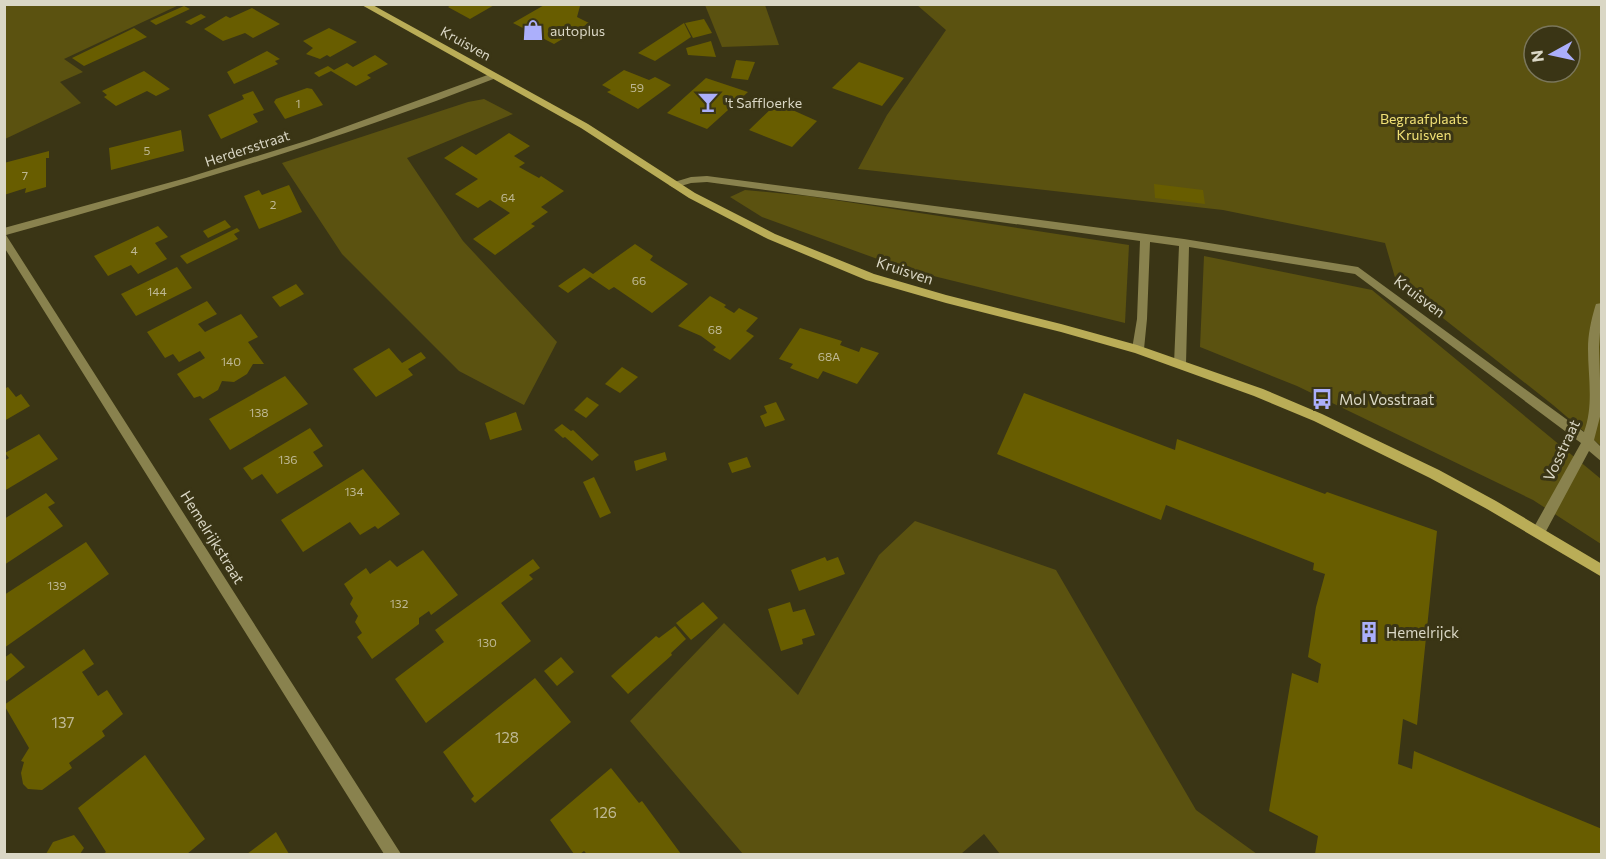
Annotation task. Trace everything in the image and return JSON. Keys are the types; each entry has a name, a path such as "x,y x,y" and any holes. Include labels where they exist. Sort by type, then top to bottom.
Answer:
{"street":[{"name":"Kruisven","path":"364,4 604,137 674,185 749,225 834,263 919,293 1138,349 1228,381 1331,424 1416,464 1539,531 1602,571"},
{"name":"Herdersstraat","path":"4,232 200,178 330,136 494,76"},
{"name":"Kruisven","path":"674,185 691,180 707,179 1184,243 1358,271 1587,441 1602,457"},
{"name":"Hemelrijkstraat","path":"4,238 393,855"},
{"path":"1138,349 1142,319 1144,238"},
{"path":"1180,364 1184,243"},
{"name":"Vosstraat","path":"1539,531 1587,441 1595,414 1592,351 1596,317 1600,307"}],"green space":[{"path":"4,5 179,5 64,59 83,72 60,82 81,103 5,139"},
{"path":"705,5 765,5 779,45 722,47"},
{"name":"Begraafplaats Kruisven","path":"917,5 1601,5 1601,446 1553,405 1396,281 1385,243 1223,210 858,169 887,115 946,30"},
{"path":"484,99 513,114 407,158 463,241 557,342 524,405 459,371 342,254 282,163 468,102"},
{"path":"745,190 808,196 1129,245 1125,323 905,269 762,217 730,197"},
{"path":"1204,256 1372,290 1601,479 1601,544 1533,500 1297,386 1200,347"},
{"path":"915,521 1056,570 1196,810 1257,854 1000,854 984,834 961,854 743,854 630,721 724,623 798,695 879,555"}],"building":[{"path":"453,4 496,4 470,19 448,7"},
{"path":"546,4 578,4 580,6 577,17 589,23 554,44 513,23"},
{"path":"184,6 190,9 156,25 150,21"},
{"path":"252,8 280,24 253,38 245,33 223,41 204,29 226,16 230,18"},
{"path":"201,14 206,17 191,25 185,22"},
{"path":"704,19 712,33 693,38 685,23"},
{"path":"684,23 691,37 655,61 638,53"},
{"path":"134,28 147,37 84,66 72,58"},
{"path":"329,28 357,42 330,57 327,55 320,59 306,54 313,48 303,41"},
{"path":"711,41 716,57 688,55 686,48"},
{"path":"267,51 280,59 275,61 278,64 234,84 227,72"},
{"path":"375,55 388,64 367,75 371,78 356,86 331,71 319,77 314,73 328,66 334,70 347,63 353,67"},
{"path":"736,60 755,62 748,80 731,78"},
{"path":"859,62 904,78 882,106 832,88"},
{"path":"624,70 649,80 655,77 671,85 638,109 607,92 611,90 602,85"},
{"path":"144,71 170,89 156,96 147,91 116,106 104,97 107,95 102,91"},
{"name":"'t Saffloerke","path":"706,78 748,92 707,129 667,113"},
{"path":"307,88 312,89 323,105 285,119 274,102 276,99"},
{"path":"253,91 264,110 253,114 258,122 221,139 208,115 244,99 242,95"},
{"path":"779,101 791,105 788,108 817,121 792,147 749,130"},
{"path":"181,130 184,151 111,170 109,148"},
{"path":"509,133 530,146 514,156 525,163 519,167 539,178 541,176 564,191 541,207 548,212 531,224 535,226 495,255 473,239 510,213 490,200 478,208 455,194 478,179 444,158 462,146 476,155"},
{"path":"49,151 49,158 46,158 46,187 25,193 26,188 4,195 4,163"},
{"path":"1154,184 1203,190 1205,204 1155,198"},
{"path":"289,185 302,212 259,229 244,196 259,190 262,195"},
{"path":"225,220 231,227 208,238 203,231"},
{"path":"158,226 168,237 155,243 167,259 138,274 131,265 108,276 94,256"},
{"path":"237,228 240,231 234,234 238,239 187,264 180,256"},
{"path":"635,244 653,256 650,260 688,284 652,313 614,287 609,290 590,277 568,293 558,286 584,268 593,274"},
{"path":"177,267 192,288 136,316 121,294"},
{"path":"296,284 304,294 280,307 272,297"},
{"path":"710,296 726,305 724,307 734,313 739,308 758,318 746,331 754,336 730,360 713,350 716,347 701,336 678,326"},
{"path":"207,301 217,314 198,324 205,332 241,314 258,337 248,342 264,364 253,364 247,374 234,382 222,381 218,390 203,399 200,396 194,398 177,374 205,358 200,351 179,362 173,354 165,358 147,332"},
{"path":"800,328 842,341 840,345 859,352 861,347 879,353 857,384 823,371 818,379 790,368 793,364 779,359"},
{"path":"389,348 402,363 421,352 426,358 408,369 413,375 376,397 353,369"},
{"path":"622,367 638,377 620,393 605,384"},
{"path":"285,376 308,404 230,450 209,419"},
{"path":"8,387 16,397 21,394 30,406 4,421 4,389"},
{"name":"Hemelrijck","path":"1024,393 1175,450 1177,439 1325,494 1327,492 1437,531 1417,725 1403,719 1398,764 1412,769 1414,751 1602,829 1602,854 1315,854 1318,836 1269,811 1292,673 1318,683 1321,664 1308,657 1316,607 1325,574 1313,570 1314,563 1166,505 1161,520 997,454"},
{"path":"587,397 599,405 586,418 574,410"},
{"path":"776,402 785,420 765,427 760,416 767,413 764,406"},
{"path":"516,412 522,430 490,440 485,423"},
{"path":"562,424 571,431 573,430 599,455 592,461 565,437 563,438 554,430"},
{"path":"310,428 323,446 313,452 323,466 277,494 262,474 252,480 243,468"},
{"path":"39,434 58,459 4,491 4,461 9,458 5,453"},
{"path":"665,452 667,460 636,471 634,461"},
{"path":"747,457 751,467 732,473 728,463"},
{"path":"363,469 400,514 378,529 375,526 360,535 350,522 303,552 281,520"},
{"path":"594,477 611,513 600,518 583,482"},
{"path":"46,493 55,503 48,507 63,526 4,565 4,519"},
{"path":"86,542 109,574 4,648 4,595"},
{"path":"423,550 458,595 431,615 429,611 419,618 419,624 372,659 357,637 362,633 355,622 358,616 350,604 353,598 344,584 366,568 370,574 390,560 397,567"},
{"path":"825,557 827,561 838,557 845,574 799,591 791,570"},
{"path":"533,559 540,568 529,575 533,579 501,603 531,641 426,723 395,679 444,642 435,630"},
{"path":"703,602 718,618 691,640 676,623"},
{"path":"790,602 793,612 805,609 815,635 802,639 803,644 781,651 768,609"},
{"path":"675,626 686,639 671,653 672,655 628,694 611,676 656,636 659,638"},
{"path":"84,649 94,664 82,672 98,696 107,690 123,714 102,731 105,736 69,763 72,768 42,790 28,789 23,784 21,773 24,762 21,761 29,748 4,705"},
{"path":"11,653 25,667 4,683 4,658"},
{"path":"561,657 574,672 557,686 544,671"},
{"path":"535,678 571,722 475,803 471,799 474,796 443,752"},
{"path":"145,755 205,839 187,854 103,854 106,852 78,808"},
{"path":"611,768 639,803 642,801 681,854 587,854 584,851 574,854 550,820"},
{"path":"276,832 289,854 247,854"},
{"path":"74,835 84,848 80,854 46,854 53,842"}],"place":[{"name":"autoplus","path":"533,30"},
{"name":"'t Saffloerke","path":"708,102"},
{"name":"Mol Vosstraat","path":"1322,399"},
{"name":"Hemelrijck","path":"1369,632"}]}
